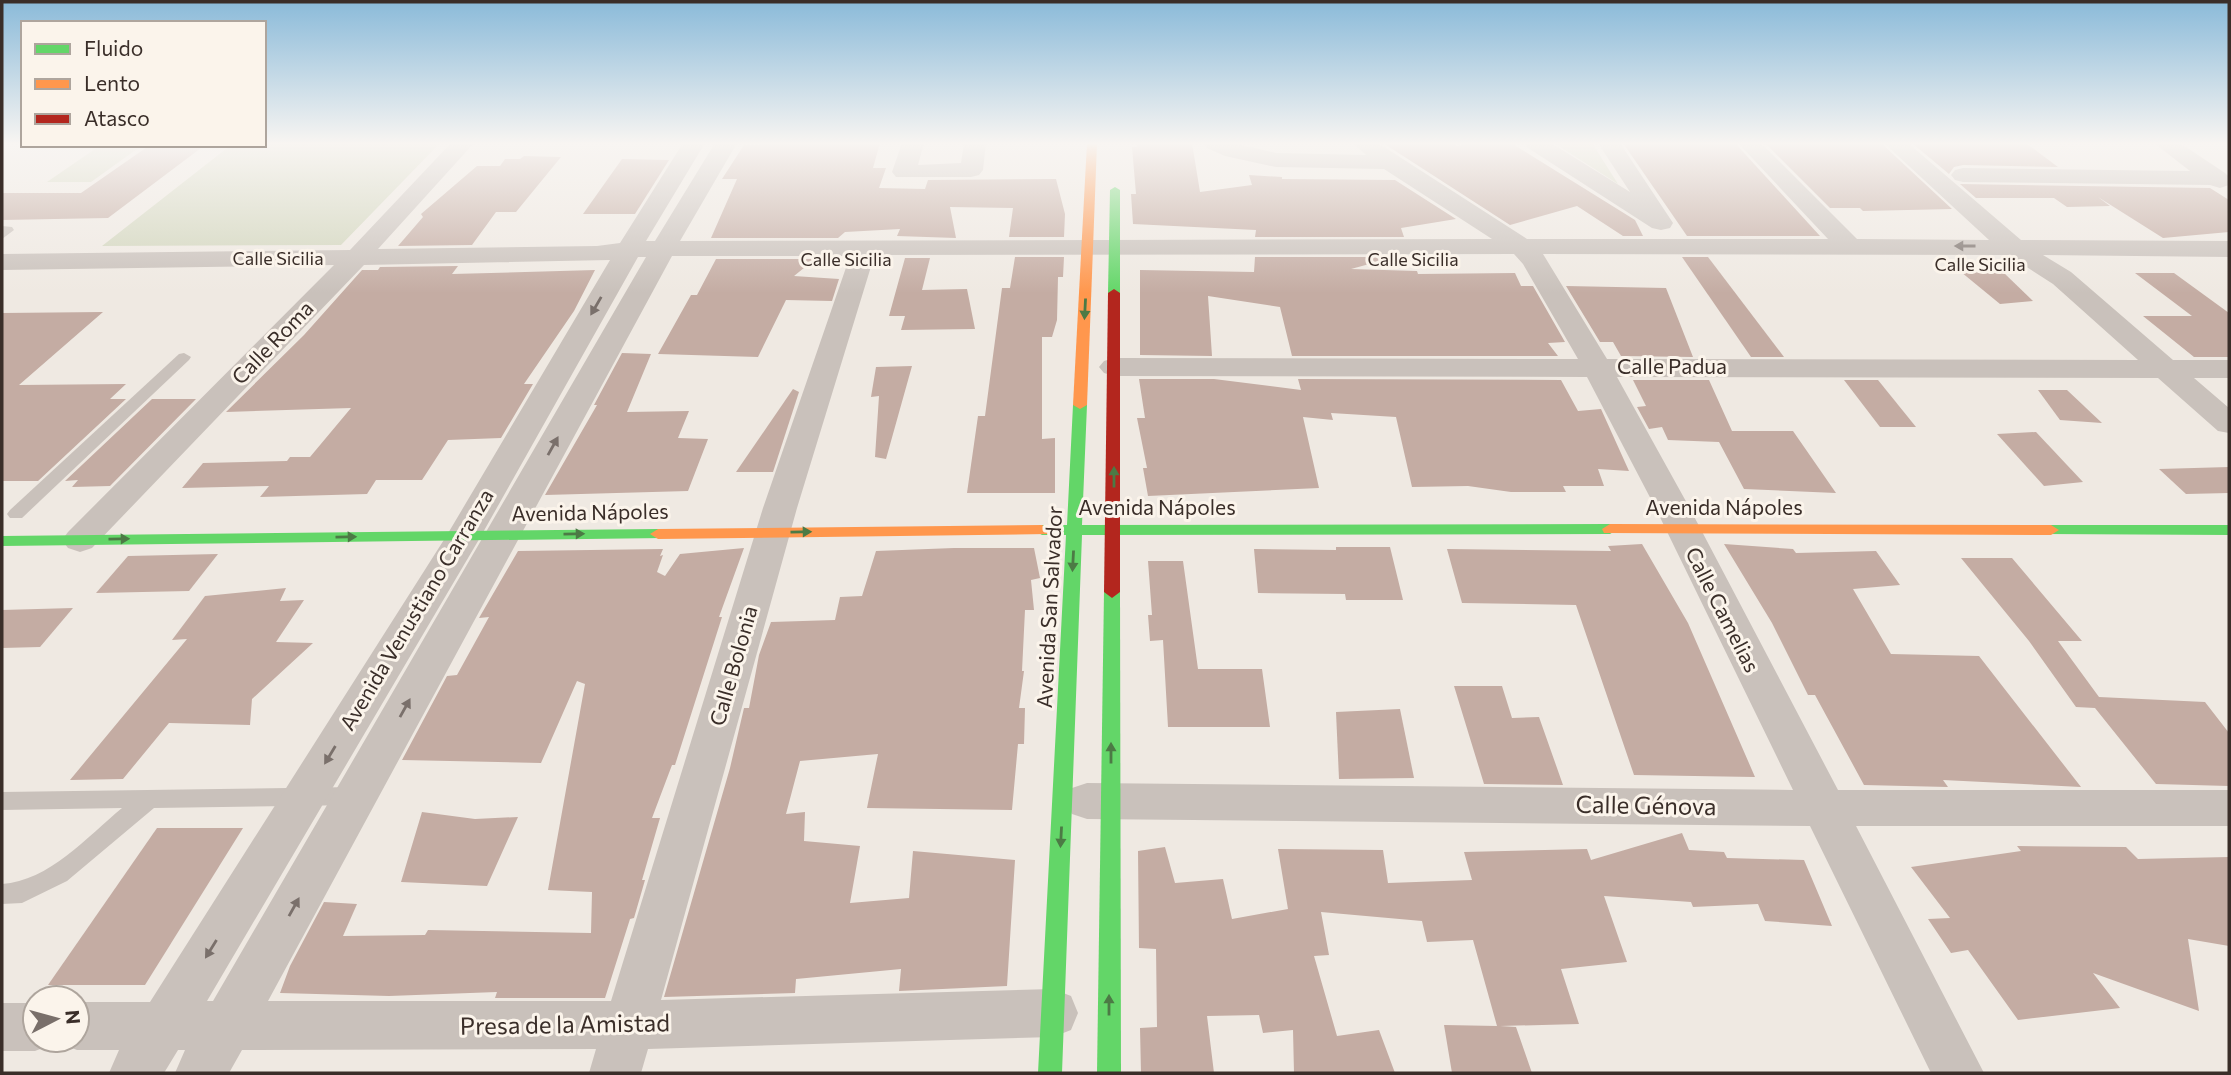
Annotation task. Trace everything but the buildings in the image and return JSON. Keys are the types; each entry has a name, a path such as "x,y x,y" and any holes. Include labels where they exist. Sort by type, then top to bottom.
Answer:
{"main road":[{"name":"Avenida San Salvador","path":"1090,193 1087,253 1095,505 1113,528 1108,1073"},
{"name":"Avenida San Salvador","path":"1050,1073 1074,529 1095,505 1114,367 1115,193"},
{"name":"Avenida Nápoles","path":"2,541 100,520 778,514 1074,529 1674,511 2229,530"},
{"path":"9,514 42,514"}],"street":[{"name":"Calle Roma","path":"100,520 416,193"},
{"name":"Avenida Venustiano Carranza","path":"201,1073 356,796 492,518 667,193"},
{"name":"Avenida Venustiano Carranza","path":"634,255 685,193"},
{"name":"Calle Camelias","path":"1436,193 1527,253 1597,367 1674,511 1958,1073"},
{"path":"1614,193 1661,223"},
{"path":"1642,193 1679,248"},
{"path":"1798,193 1849,246"},
{"path":"1952,193 2012,246"},
{"path":"1981,193 2051,264 2163,368 2229,424"},
{"name":"Calle Sicilia","path":"1527,253 1679,248 2012,246 2051,264 2229,249"},
{"name":"Calle Sicilia","path":"634,255 860,260 1115,252 1527,253 2229,266"},
{"name":"Calle Sicilia","path":"2,262 1087,253"},
{"name":"Calle Bolonia","path":"615,1073 778,514 860,260"},
{"name":"Calle Padua","path":"1114,367 2229,369"},
{"name":"Avenida Venustiano Carranza","path":"135,1073 306,795 492,518"},
{"name":"Calle Génova","path":"1062,801 1822,808 2229,808"},
{"name":"Presa de la Amistad","path":"91,1026 630,1025 1053,1013"},
{"path":"2,1027 21,1027"}],"lane":[{"path":"9,514 184,357"},
{"path":"2,801 356,796"},
{"path":"2,894 22,893 59,874 150,798"}],"green space":[{"path":"169,193 391,193 341,245 102,246"}],"traffic: fast":[{"path":"1114,293 1115,193"},
{"path":"1050,1073 1080,405"},
{"path":"1042,530 1610,529"},
{"path":"2051,530 2229,530"},
{"path":"2,541 658,534"},
{"path":"1109,1073 1112,592"}],"traffic: slow":[{"path":"1080,405 1090,193"},
{"path":"1610,529 2051,530"},
{"path":"658,534 1042,530"}],"traffic: jam":[{"path":"1112,592 1114,293"}]}
